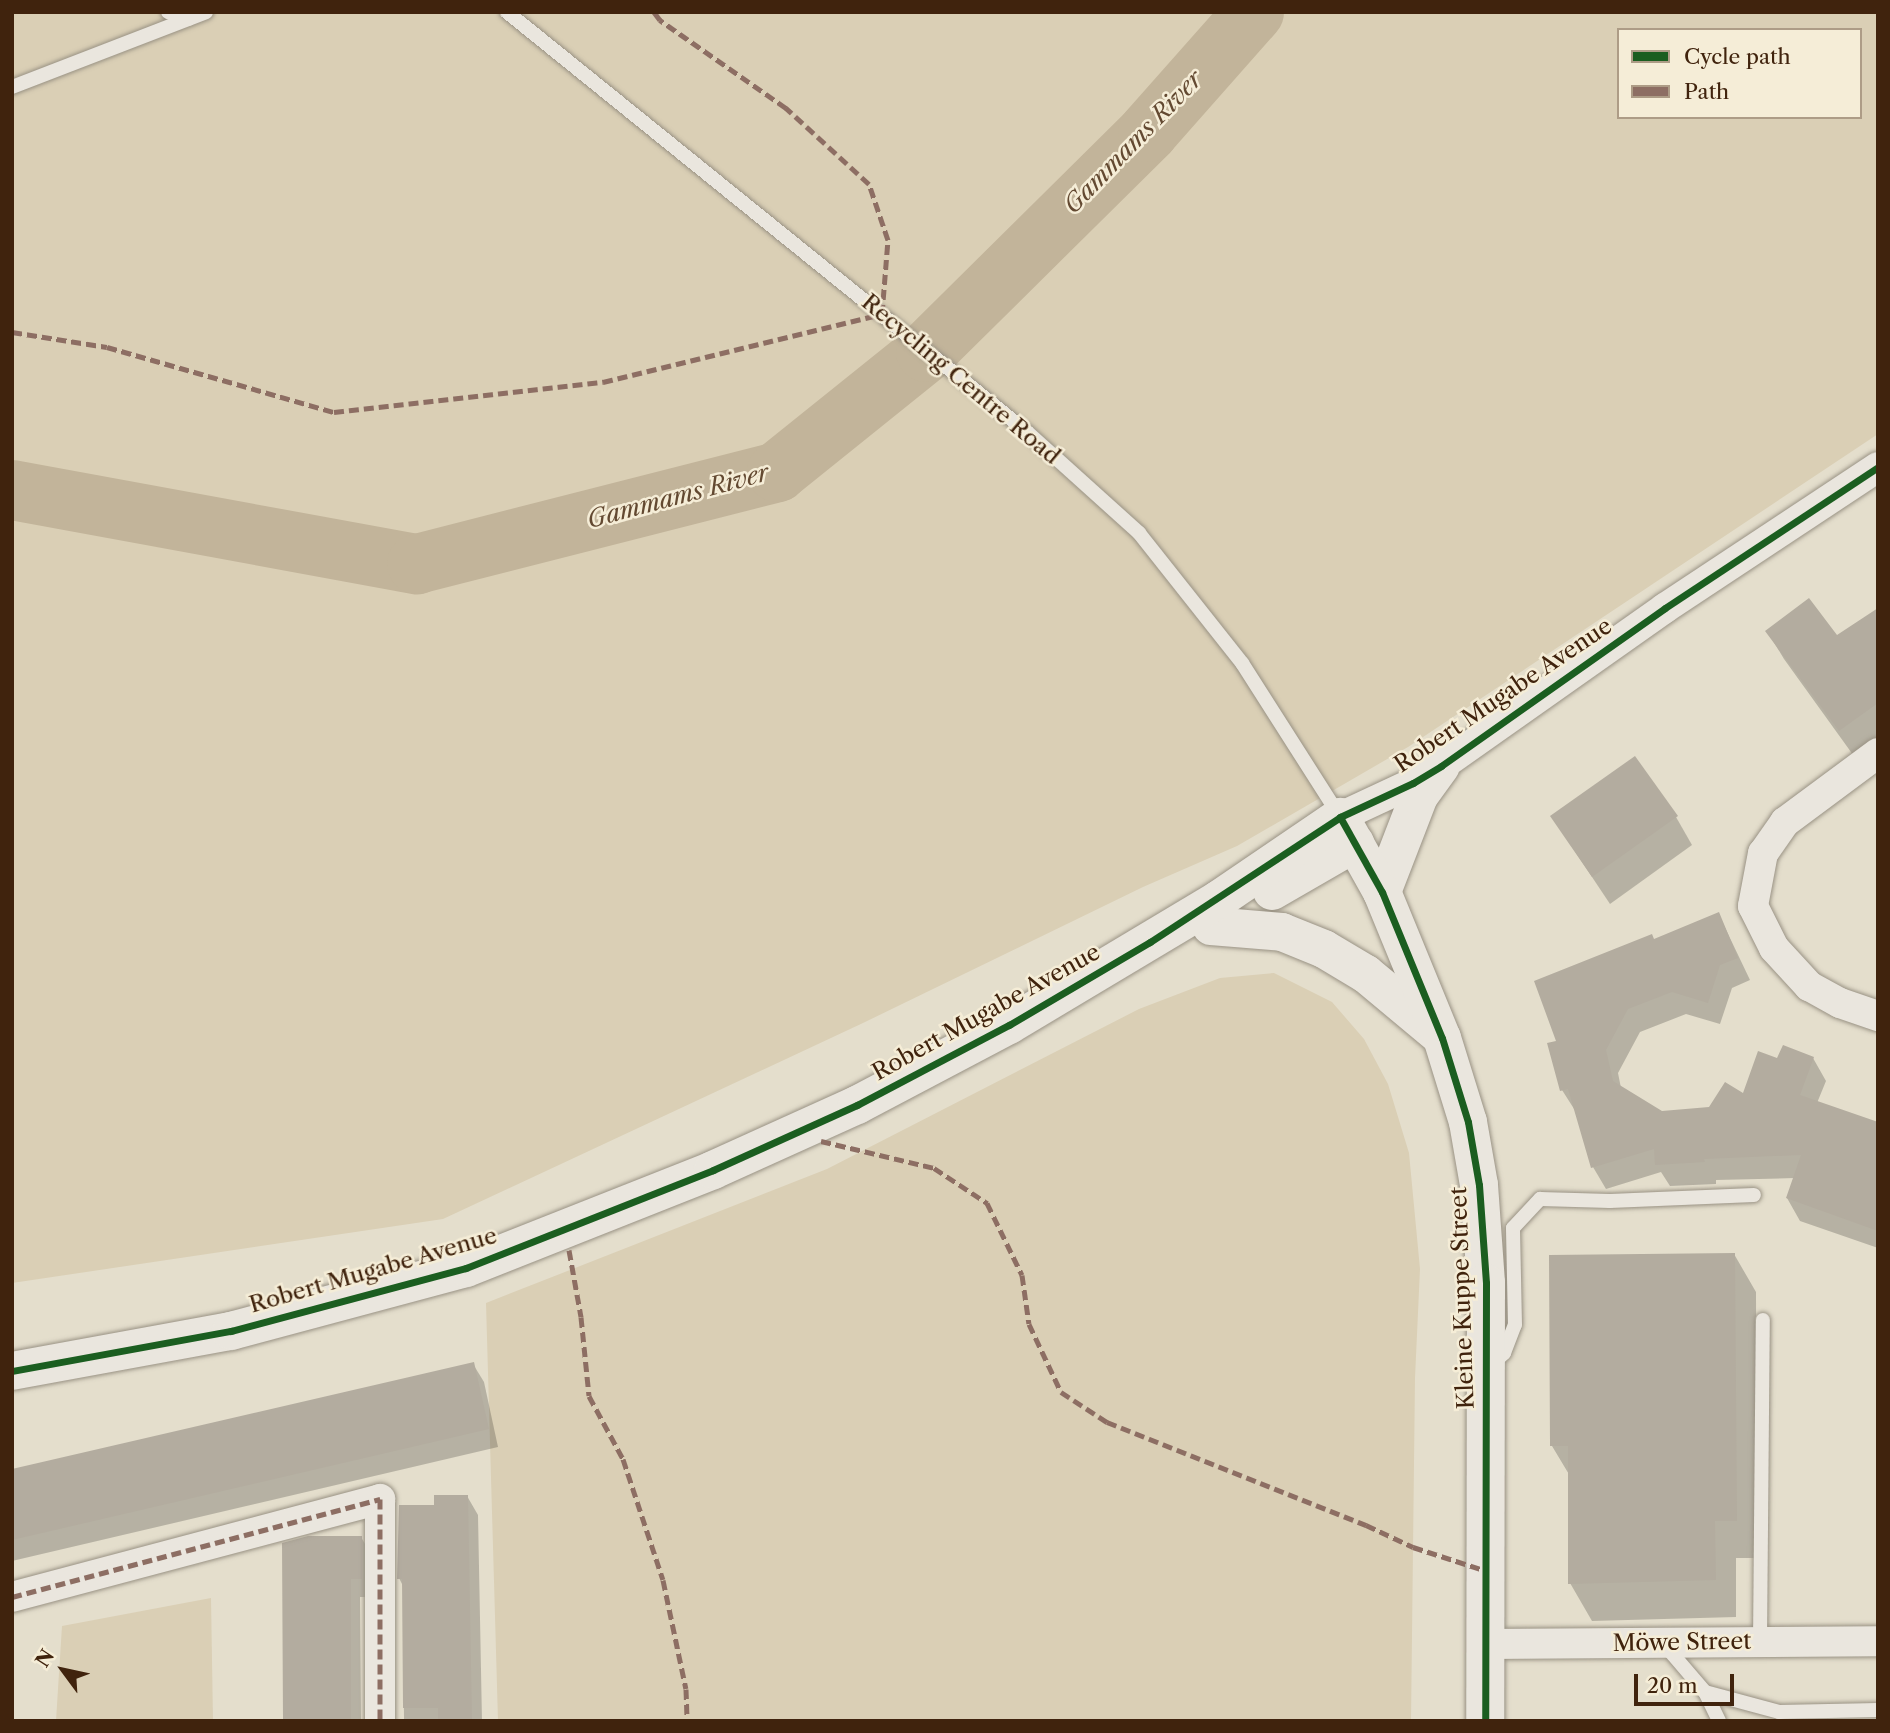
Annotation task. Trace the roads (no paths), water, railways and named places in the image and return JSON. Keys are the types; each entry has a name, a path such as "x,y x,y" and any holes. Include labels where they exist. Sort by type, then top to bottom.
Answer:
{"street":[{"name":"Robert Mugabe Avenue","path":"12,1388 236,1350 490,1280 786,1159 1049,1025 1211,926 1665,608 1878,467"},
{"path":"1878,753 1785,822 1763,853 1753,906 1774,948 1809,986 1840,1003 1878,1016"},
{"path":"1382,892 1427,775"},
{"name":"Robert Mugabe Avenue","path":"12,1371 231,1331 466,1268 713,1170 857,1105 1009,1025 1184,921 1347,830"},
{"name":"Kleine Kuppe Street","path":"1347,830 1382,892 1442,1038 1468,1122 1479,1185 1486,1283 1485,1721"},
{"path":"1211,926 1282,932 1324,948 1366,974 1442,1038"},
{"path":"12,1597 380,1499 380,1721"},
{"name":"Möwe Street","path":"1487,1644 1878,1641"}],"lane":[{"path":"168,12 189,19"},
{"path":"12,87 206,12"},
{"name":"Recycling Centre Road","path":"508,12 1027,432 1139,533 1242,663 1347,830"},
{"path":"1486,1368 1504,1353 1515,1325 1513,1228 1540,1199 1610,1201 1754,1195"},
{"path":"1760,1642 1763,1320"},
{"path":"1662,1642 1705,1692 1719,1721"},
{"path":"1705,1692 1779,1712 1878,1710"}],"waterway":[{"name":"Gammams River","path":"12,490 417,564 777,472 926,352 1148,132 1254,12"}]}
